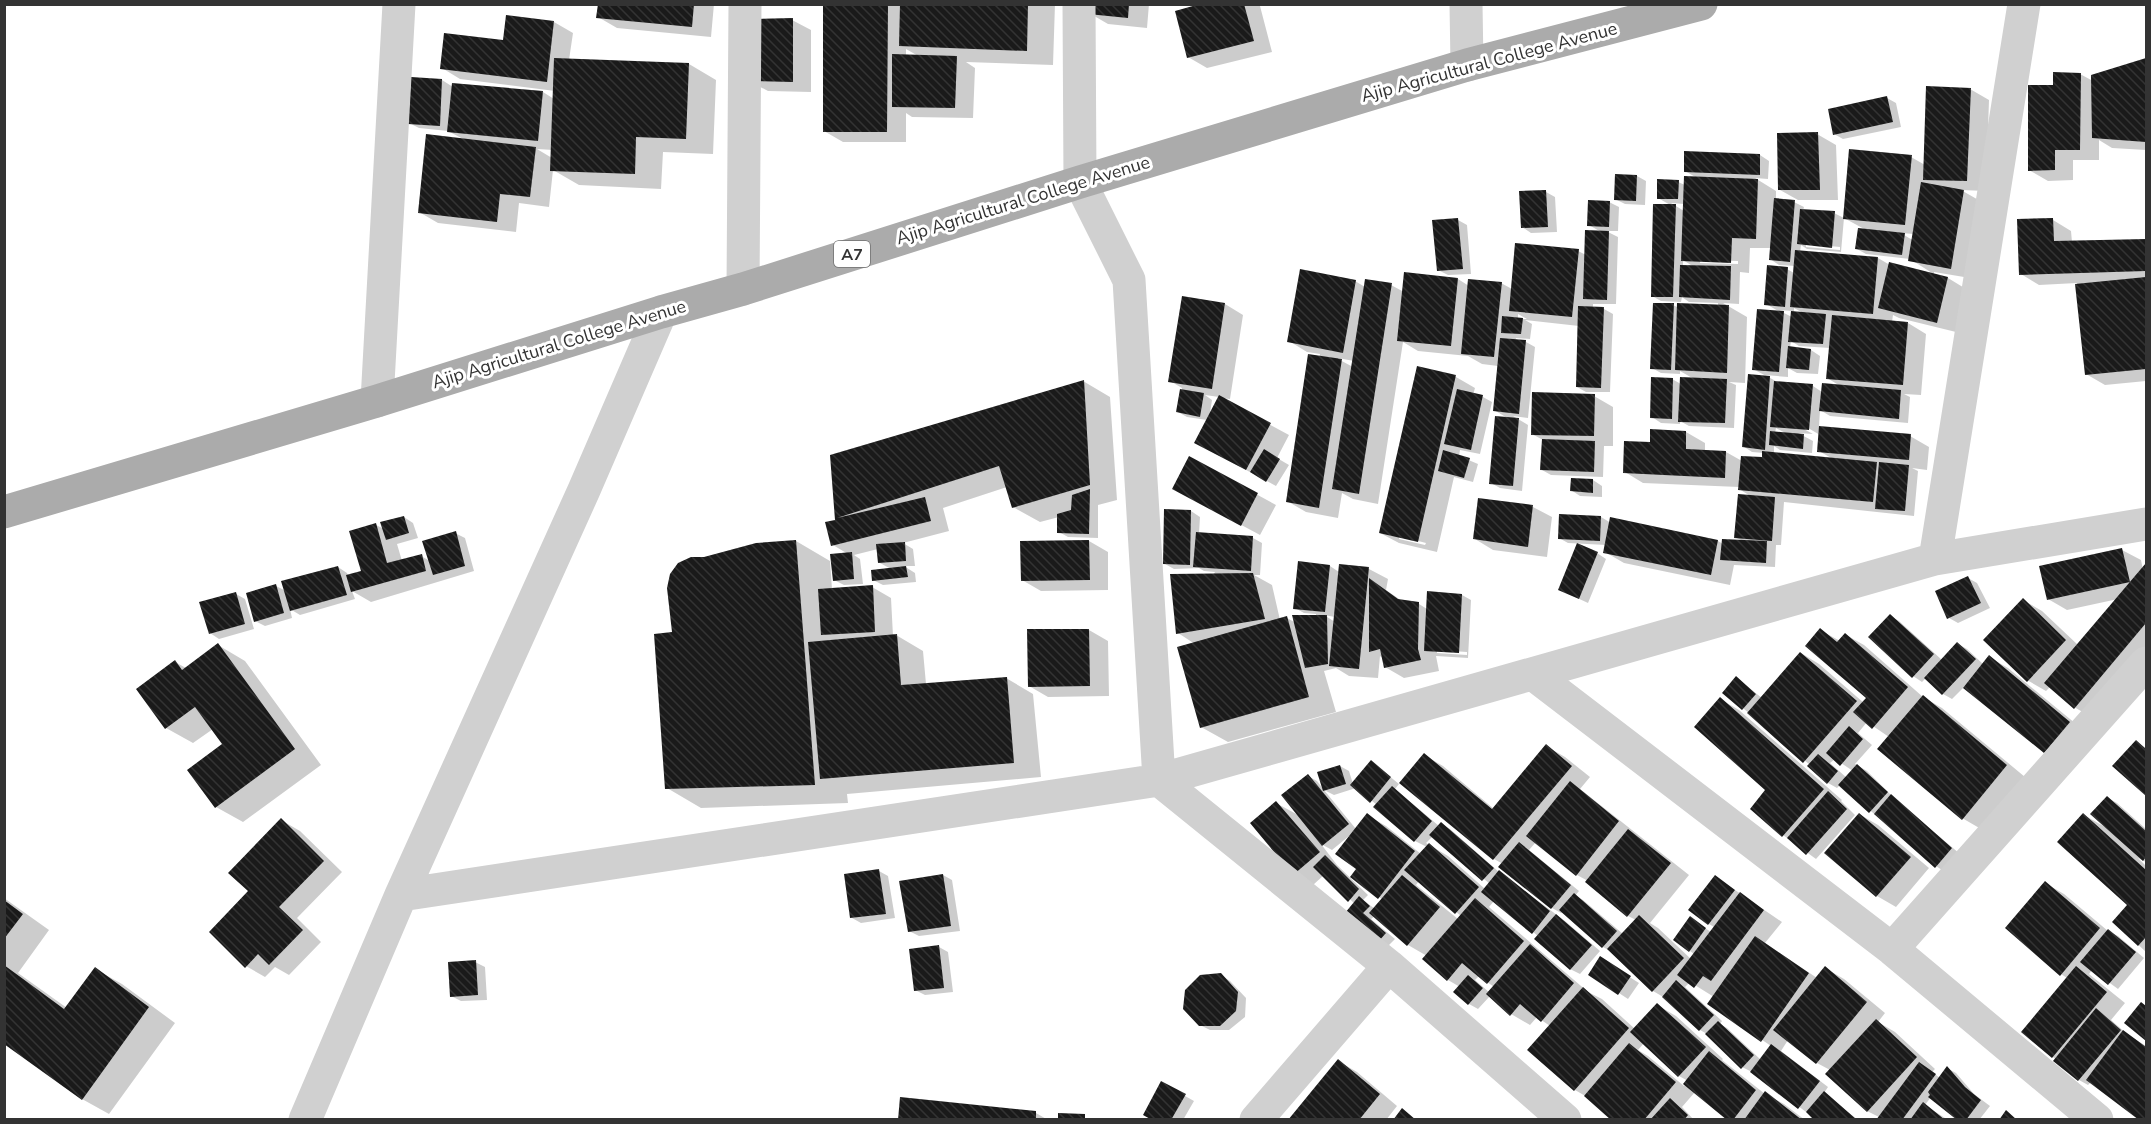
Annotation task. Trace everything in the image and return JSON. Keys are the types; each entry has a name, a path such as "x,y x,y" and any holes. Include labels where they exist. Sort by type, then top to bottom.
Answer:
{"main road":[{"name":"Ajip Agricultural College Avenue","path":"4,512 377,401 661,312 743,289 1080,182 1467,65 1701,4"}],"street":[{"path":"377,401 399,4"},
{"path":"743,289 745,4"},
{"path":"1079,4 1080,182 1129,280 1159,780 1389,966 1565,1119"},
{"path":"1466,4 1467,65"},
{"path":"1935,559 2024,4"},
{"path":"305,1119 401,895 584,490 661,312"},
{"path":"401,895 1159,780 1935,559 2146,524"},
{"path":"1892,949 2146,663"},
{"path":"1533,674 1892,949 2097,1119"},
{"path":"1256,1119 1389,966"}],"building":[{"path":"598,4 694,4 692,27 596,18"},
{"path":"823,4 888,4 887,132 823,132"},
{"path":"900,4 1028,4 1027,51 899,46"},
{"path":"1089,4 1129,4 1128,18 1088,14"},
{"path":"1200,4 1244,4 1254,41 1187,58 1175,11"},
{"path":"506,15 554,21 547,82 440,69 444,33 503,40"},
{"path":"793,18 793,82 748,81 748,19"},
{"path":"892,54 957,56 955,108 892,107"},
{"path":"554,58 689,63 686,139 636,137 635,174 550,171"},
{"path":"2146,58 2146,142 2092,138 2091,75"},
{"path":"2053,72 2081,73 2080,150 2055,150 2055,170 2028,171 2028,85 2053,85"},
{"path":"411,77 442,79 440,126 408,124"},
{"path":"452,83 543,91 538,141 447,132"},
{"path":"1926,86 1971,88 1967,181 1923,180"},
{"path":"1887,96 1893,122 1833,135 1828,109"},
{"path":"1818,132 1820,190 1778,190 1777,133"},
{"path":"426,134 536,147 530,197 500,194 497,222 418,213"},
{"path":"1849,149 1912,155 1905,225 1843,219"},
{"path":"1684,151 1760,154 1760,175 1684,172"},
{"path":"1615,174 1637,175 1636,201 1614,200"},
{"path":"1684,176 1758,179 1756,239 1732,238 1731,263 1681,261"},
{"path":"1657,179 1679,180 1678,199 1657,199"},
{"path":"1921,182 1964,190 1951,269 1908,261"},
{"path":"1546,190 1548,227 1521,228 1519,191"},
{"path":"1774,198 1795,200 1790,262 1769,260"},
{"path":"1588,200 1610,201 1609,227 1587,226"},
{"path":"1653,204 1676,204 1673,297 1651,297"},
{"path":"1800,209 1835,211 1832,248 1797,244"},
{"path":"1458,218 1463,269 1437,271 1432,220"},
{"path":"2053,218 2054,241 2146,239 2146,271 2019,275 2017,219"},
{"path":"1858,228 1905,233 1902,255 1855,249"},
{"path":"1585,230 1609,231 1607,300 1583,299"},
{"path":"1515,243 1579,249 1572,317 1509,311"},
{"path":"1795,250 1878,257 1873,314 1790,307"},
{"path":"1889,262 1948,277 1937,323 1878,308"},
{"path":"1680,265 1731,266 1730,300 1679,297"},
{"path":"1767,265 1788,267 1785,307 1764,305"},
{"path":"1300,269 1356,280 1343,353 1287,342"},
{"path":"1404,272 1458,278 1451,346 1397,341"},
{"path":"2146,277 2146,369 2085,375 2075,284"},
{"path":"1365,279 1392,283 1359,494 1332,489"},
{"path":"1468,279 1502,282 1494,357 1461,354"},
{"path":"1182,296 1225,303 1212,389 1168,382"},
{"path":"1653,303 1674,303 1671,370 1650,369"},
{"path":"1677,303 1729,305 1727,373 1675,370"},
{"path":"1578,306 1604,307 1601,388 1576,387"},
{"path":"1757,309 1784,311 1779,372 1752,370"},
{"path":"1791,311 1826,314 1823,344 1788,342"},
{"path":"1832,315 1908,322 1903,385 1826,379"},
{"path":"1502,316 1523,318 1521,334 1501,333"},
{"path":"1500,338 1526,340 1519,414 1493,411"},
{"path":"1788,346 1811,349 1809,370 1786,368"},
{"path":"1308,354 1342,359 1319,508 1286,502"},
{"path":"1417,366 1456,375 1418,542 1379,533"},
{"path":"1748,374 1770,376 1765,450 1742,447"},
{"path":"1651,377 1673,378 1672,419 1650,418"},
{"path":"1680,377 1727,379 1725,423 1678,422"},
{"path":"1084,380 1090,485 1012,508 999,466 837,518 925,497 931,521 831,546 825,522 835,520 830,455"},
{"path":"1774,381 1813,384 1809,430 1770,427"},
{"path":"1822,383 1901,390 1899,419 1819,411"},
{"path":"1180,389 1204,393 1200,417 1176,412"},
{"path":"1457,389 1483,395 1471,450 1444,444"},
{"path":"1532,392 1595,394 1594,436 1531,435"},
{"path":"1219,395 1271,423 1246,470 1194,443"},
{"path":"1495,416 1519,418 1513,486 1489,484"},
{"path":"1819,426 1911,434 1909,460 1817,452"},
{"path":"1650,429 1686,431 1686,449 1726,451 1725,478 1623,473 1624,441 1650,442"},
{"path":"1770,431 1804,434 1803,449 1769,445"},
{"path":"1542,439 1595,441 1594,472 1540,470"},
{"path":"1264,449 1280,459 1266,482 1250,472"},
{"path":"1443,450 1470,458 1464,478 1438,471"},
{"path":"1762,451 1877,462 1873,502 1738,490 1741,456 1762,457"},
{"path":"1189,456 1258,493 1241,526 1172,489"},
{"path":"1879,462 1909,465 1905,511 1875,509"},
{"path":"1571,478 1593,479 1593,493 1570,491"},
{"path":"1090,489 1089,534 1057,533 1057,514 1071,510 1072,495"},
{"path":"1738,494 1775,497 1772,541 1734,538"},
{"path":"1478,498 1533,505 1528,547 1473,539"},
{"path":"1164,509 1191,510 1190,565 1163,564"},
{"path":"1559,514 1601,516 1600,541 1558,539"},
{"path":"404,516 409,533 386,540 380,522"},
{"path":"1610,517 1718,540 1711,575 1603,553"},
{"path":"376,523 387,563 422,554 426,571 351,592 346,575 361,571 349,531"},
{"path":"456,531 465,566 433,575 422,541"},
{"path":"1196,532 1253,536 1251,571 1193,567"},
{"path":"1722,539 1767,541 1766,563 1720,560"},
{"path":"796,540 815,785 665,789 654,634 672,632 667,588 670,574 678,563 691,557 704,557 756,543"},
{"path":"1089,540 1090,580 1021,581 1020,541"},
{"path":"905,542 906,561 878,563 876,544"},
{"path":"1577,543 1598,552 1579,599 1558,590"},
{"path":"2122,548 2130,582 2047,600 2039,566"},
{"path":"852,552 854,579 833,581 830,554"},
{"path":"1298,561 1330,565 1325,612 1293,609"},
{"path":"2146,563 2146,623 2074,709 2044,683"},
{"path":"1339,564 1369,567 1359,669 1329,666"},
{"path":"338,566 347,595 290,611 281,581"},
{"path":"906,566 908,577 872,581 871,570"},
{"path":"1253,573 1265,619 1176,634 1170,574"},
{"path":"1968,576 1981,603 1947,619 1935,591"},
{"path":"1369,578 1398,599 1419,602 1418,649 1421,660 1384,668 1380,649 1369,652"},
{"path":"276,584 284,613 254,622 246,593"},
{"path":"873,585 875,632 821,635 818,589"},
{"path":"1427,591 1462,594 1459,653 1424,651"},
{"path":"236,592 245,624 209,634 199,602"},
{"path":"2023,598 2066,640 2027,682 1983,640"},
{"path":"1890,614 1934,654 1912,678 1868,637"},
{"path":"1292,615 1327,615 1328,664 1305,668"},
{"path":"1287,616 1309,697 1200,728 1177,647"},
{"path":"1820,628 1837,642 1845,633 1908,687 1872,729 1853,712 1866,698 1805,646"},
{"path":"1027,629 1089,629 1090,686 1028,687"},
{"path":"897,634 901,685 1007,677 1014,763 820,779 808,642"},
{"path":"1957,642 1976,659 1942,695 1924,678"},
{"path":"218,643 295,749 215,808 187,770 222,744 195,707 165,729 136,689 175,660 182,670"},
{"path":"1800,652 1857,701 1803,763 1747,713"},
{"path":"1989,655 2070,722 2044,753 1963,688"},
{"path":"1736,676 1756,694 1742,710 1722,693"},
{"path":"1923,695 2007,765 1962,820 1877,749"},
{"path":"1720,697 1824,789 1782,837 1750,809 1765,790 1694,727"},
{"path":"1849,726 1863,739 1840,766 1826,753"},
{"path":"2136,740 2146,749 2146,796 2112,766"},
{"path":"1546,744 1572,766 1493,860 1399,783 1424,753 1492,809"},
{"path":"1818,754 1838,771 1827,784 1807,766"},
{"path":"1371,760 1391,777 1370,803 1350,785"},
{"path":"1857,764 1888,792 1869,813 1838,785"},
{"path":"1340,765 1346,784 1323,791 1317,772"},
{"path":"1308,774 1349,824 1322,846 1281,795"},
{"path":"1570,781 1619,821 1576,876 1526,836"},
{"path":"1392,786 1432,821 1414,842 1373,807"},
{"path":"1828,791 1847,809 1806,855 1787,838"},
{"path":"1891,794 1952,848 1935,868 1874,814"},
{"path":"2107,796 2146,831 2146,857 2143,861 2090,814"},
{"path":"1276,801 1320,852 1293,875 1250,823"},
{"path":"1367,813 1415,851 1378,899 1350,877 1356,869 1335,854"},
{"path":"1859,813 1911,857 1876,897 1824,853"},
{"path":"2083,813 2146,870 2146,937 2138,946 2112,922 2127,905 2057,842"},
{"path":"281,818 324,861 279,907 303,930 269,965 258,954 245,968 209,932 248,891 228,873"},
{"path":"1441,822 1494,868 1482,881 1429,835"},
{"path":"1628,829 1671,863 1627,917 1585,882"},
{"path":"1519,842 1571,885 1551,909 1498,867"},
{"path":"1429,843 1479,887 1455,914 1404,870"},
{"path":"1325,855 1359,889 1348,902 1313,867"},
{"path":"879,869 886,914 850,918 844,874"},
{"path":"1499,870 1550,911 1532,934 1481,892"},
{"path":"943,874 951,926 908,932 899,881"},
{"path":"1402,875 1440,907 1407,946 1369,913"},
{"path":"1715,875 1735,890 1708,925 1688,910"},
{"path":"2045,881 2100,928 2060,976 2005,928"},
{"path":"1740,892 1764,910 1711,981 1703,976 1694,988 1677,975"},
{"path":"1574,893 1617,931 1602,948 1559,910"},
{"path":"1359,896 1370,906 1363,913 1386,933 1378,942 1345,913"},
{"path":"1475,898 1524,941 1487,984 1462,963 1447,981 1422,959"},
{"path":"4,900 23,914 4,939"},
{"path":"1556,914 1592,945 1570,970 1534,939"},
{"path":"1639,915 1684,958 1652,992 1607,949"},
{"path":"1690,916 1706,928 1689,952 1673,940"},
{"path":"2108,929 2136,952 2108,985 2080,962"},
{"path":"1755,936 1809,973 1761,1042 1707,1004"},
{"path":"1530,944 1574,983 1541,1022 1520,1004 1510,1016 1486,994"},
{"path":"939,945 944,988 914,991 909,949"},
{"path":"1600,956 1631,976 1618,995 1588,975"},
{"path":"476,960 478,995 450,997 448,962"},
{"path":"4,965 64,1009 95,967 149,1007 82,1100 4,1044"},
{"path":"1825,966 1867,1002 1816,1064 1773,1030"},
{"path":"2076,966 2107,992 2052,1058 2021,1032"},
{"path":"1221,973 1238,992 1236,1011 1220,1026 1199,1026 1183,1009 1185,990 1200,975"},
{"path":"1468,975 1483,988 1468,1005 1453,992"},
{"path":"1676,980 1714,1015 1699,1031 1662,997"},
{"path":"1583,987 1629,1028 1574,1091 1527,1050"},
{"path":"2141,1002 2146,1006 2146,1041 2124,1023"},
{"path":"1657,1003 1706,1047 1678,1077 1630,1032"},
{"path":"2096,1008 2121,1030 2078,1081 2053,1061"},
{"path":"1876,1019 1917,1057 1867,1112 1825,1074"},
{"path":"1718,1021 1754,1055 1741,1069 1705,1034"},
{"path":"2123,1030 2146,1047 2146,1120 2139,1120 2086,1080"},
{"path":"1629,1043 1676,1082 1644,1120 1611,1120 1584,1096"},
{"path":"1771,1044 1820,1081 1798,1109 1750,1072"},
{"path":"1709,1051 1756,1090 1733,1120 1727,1120 1683,1084"},
{"path":"1338,1059 1380,1094 1359,1120 1288,1120"},
{"path":"1919,1062 1936,1074 1902,1120 1876,1120"},
{"path":"1947,1066 1965,1087 1981,1100 1966,1120 1957,1120 1928,1097 1930,1095 1928,1092"},
{"path":"1161,1081 1186,1094 1171,1120 1152,1120 1143,1115"},
{"path":"1765,1091 1802,1120 1744,1120"},
{"path":"1824,1091 1857,1120 1814,1120 1806,1112"},
{"path":"900,1097 1036,1111 1036,1120 898,1120"},
{"path":"1670,1098 1688,1115 1684,1120 1650,1120"},
{"path":"1923,1102 1945,1120 1910,1120"},
{"path":"1402,1108 1416,1120 1393,1120"},
{"path":"2006,1110 2017,1120 1999,1120"},
{"path":"1058,1113 1085,1114 1085,1120 1058,1120"}]}
